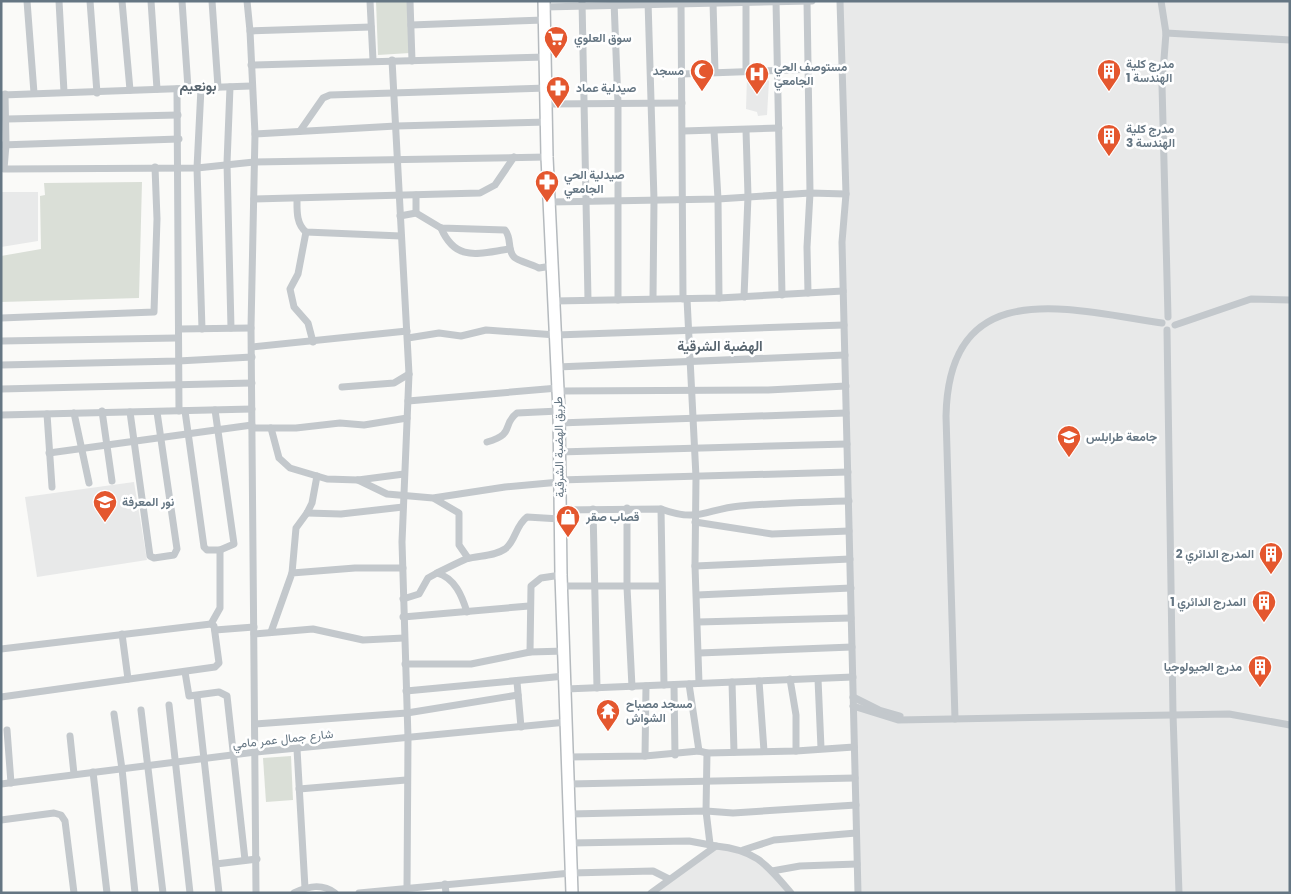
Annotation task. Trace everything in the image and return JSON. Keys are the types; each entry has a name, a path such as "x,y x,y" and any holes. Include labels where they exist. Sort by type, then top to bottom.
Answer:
{"main road":[{"name":"طريق الهضبة الشرقية","path":"544,4 548,122 547,157 559,417 561,581 572,893"}],"street":[{"path":"27,1 34,93"},
{"path":"59,1 64,92"},
{"path":"90,1 97,93"},
{"path":"122,1 130,90"},
{"path":"150,1 157,88"},
{"path":"182,1 188,88"},
{"path":"212,1 218,87"},
{"path":"247,1 255,134 251,328 256,893"},
{"path":"370,1 373,60"},
{"path":"410,1 412,61"},
{"path":"776,1 782,194 782,295"},
{"path":"807,1 810,193 807,247 808,293"},
{"path":"544,4 812,1"},
{"path":"840,1 846,194 842,242 858,893"},
{"path":"1161,1 1166,33 1162,85 1168,317 1162,323"},
{"path":"746,2 746,70"},
{"path":"681,3 685,299 689,329 696,477 695,566 699,683"},
{"path":"713,3 715,72"},
{"path":"582,4 588,202 588,300"},
{"path":"614,4 618,104 618,300"},
{"path":"648,4 654,200 653,298"},
{"path":"411,25 544,20"},
{"path":"250,31 370,27"},
{"path":"1166,33 1290,40"},
{"path":"251,65 373,60 412,61 546,57"},
{"path":"392,60 409,374 403,507 403,617 408,738 406,780 407,888"},
{"path":"682,74 746,70 843,68"},
{"path":"251,86 3,95 7,119 4,169 197,168 227,163 254,162 398,158 547,157"},
{"path":"230,87 227,163 231,328"},
{"path":"201,88 197,168 202,329"},
{"path":"300,131 326,96 546,88"},
{"path":"177,89 179,139 177,167 179,329 177,338 179,385 204,547 207,550 220,550 234,544 215,410"},
{"path":"547,104 682,103"},
{"path":"7,119 178,115"},
{"path":"255,134 396,126 548,122"},
{"path":"683,131 780,128"},
{"path":"714,130 718,199 719,298"},
{"path":"744,297 748,196 746,130"},
{"path":"4,145 179,139"},
{"path":"254,199 416,195 486,191 501,178 514,157"},
{"path":"1,318 154,312 157,219 155,167"},
{"path":"550,202 588,202 619,199 718,199 810,193 846,194"},
{"path":"416,195 416,213"},
{"path":"297,199 297,214 301,227 306,232 401,236"},
{"path":"400,216 416,213 442,228 505,230 509,236 510,249 515,259 533,264 538,268 552,266"},
{"path":"442,228 447,241 464,253 510,249"},
{"path":"306,232 298,274 290,289 294,307 308,323 313,342"},
{"path":"554,301 719,298 844,291"},
{"path":"1167,330 1245,300 1289,299"},
{"path":"954,719 946,416 948,382 956,358 974,335 990,321 1018,310 1045,308 1162,323 1167,330 1173,714 1179,893"},
{"path":"1168,317 1173,318 1175,326"},
{"path":"252,347 408,334 462,336 486,330 556,335 844,325"},
{"path":"179,329 251,328"},
{"path":"1,341 177,338"},
{"path":"557,366 845,355"},
{"path":"1,365 178,361 252,357"},
{"path":"342,387 394,383 409,374"},
{"path":"1,389 252,383"},
{"path":"408,402 558,390 692,390 846,386"},
{"path":"1,415 252,409"},
{"path":"74,412 89,483"},
{"path":"102,412 112,481"},
{"path":"130,412 150,556 154,558 174,555 177,549 157,412"},
{"path":"487,442 502,438 512,418 517,414 559,417 693,419 846,413"},
{"path":"47,414 52,487"},
{"path":"49,453 252,426 296,428 340,423 364,425 407,418"},
{"path":"271,428 279,458 290,468 327,479 358,480 404,474"},
{"path":"559,452 847,444"},
{"path":"358,480 386,494 433,498 560,481 848,472"},
{"path":"271,632 292,573 296,528 312,503 317,476"},
{"path":"433,498 459,513 459,545 468,558"},
{"path":"695,519 738,506 848,501"},
{"path":"307,513 341,514 403,507"},
{"path":"627,508 627,586 632,686"},
{"path":"403,599 419,594 428,578 437,572 468,558 493,554 506,548 512,542 519,523 526,517 593,509 661,509 695,519 772,534 849,531"},
{"path":"593,509 597,688"},
{"path":"661,509 664,684"},
{"path":"1,697 185,672 218,665 213,627 220,608 220,550"},
{"path":"695,566 850,559"},
{"path":"292,573 355,568 403,568"},
{"path":"437,572 444,574 458,589 467,612"},
{"path":"530,652 531,586 537,579 595,586 661,586"},
{"path":"697,595 851,588"},
{"path":"403,617 530,606"},
{"path":"698,622 851,618"},
{"path":"1,649 122,634 213,627 271,632 313,629 363,640 404,638"},
{"path":"122,634 128,680"},
{"path":"699,653 852,647"},
{"path":"405,664 472,664 530,652 564,651"},
{"path":"185,672 187,694 189,696 219,692 227,696 245,860"},
{"path":"406,691 464,684 518,682 565,676"},
{"path":"566,689 853,677"},
{"path":"790,679 796,715 796,751"},
{"path":"818,679 821,748"},
{"path":"759,681 764,751"},
{"path":"518,682 521,727"},
{"path":"732,682 734,752"},
{"path":"689,684 699,751"},
{"path":"674,685 675,755"},
{"path":"645,756 646,686"},
{"path":"255,724 407,713 518,695"},
{"path":"197,696 219,893"},
{"path":"853,697 879,710 917,719"},
{"path":"169,705 177,762 190,893"},
{"path":"853,706 898,720 1173,714 1238,715 1290,724"},
{"path":"141,710 150,765 164,893"},
{"path":"114,714 122,769 135,893"},
{"name":"شارع جمال عمر مامي","path":"1,784 256,752 567,722"},
{"path":"7,730 11,783"},
{"path":"70,736 74,774"},
{"path":"568,756 645,756 675,755 699,751 707,753 796,751 854,747"},
{"path":"297,749 305,888"},
{"path":"707,753 706,811 713,845"},
{"path":"93,772 107,893"},
{"path":"569,784 855,778"},
{"path":"299,789 406,780"},
{"path":"570,814 706,811 733,813 856,805"},
{"path":"1,820 54,813 61,815 65,821 74,893"},
{"path":"570,843 689,842 744,850 774,840 856,833"},
{"path":"651,893 713,845"},
{"path":"744,850 772,871 791,893"},
{"path":"216,864 257,859"},
{"path":"772,871 800,866 857,864"},
{"path":"359,893 571,873 653,871 669,879"},
{"path":"445,884 446,893"},
{"path":"294,893 305,888 320,886 335,893"}],"shaded area":[{"path":"376,1 407,1 410,53 378,55"},
{"name":"جامعة طرابلس","path":"840,1 1290,1 1290,893 858,893 842,242 846,194"},
{"name":"مستوصف الحي الجامعي","path":"747,76 764,76 769,81 767,115 758,116 757,112 746,109"},
{"path":"142,182 139,298 1,302 1,256 41,249 40,196 45,195 44,183"},
{"path":"1,192 38,192 38,241 1,247"},
{"path":"134,482 147,560 37,577 25,497"},
{"path":"291,756 293,800 266,802 263,758"},
{"path":"716,846 758,859 791,893 651,893"}],"place":[{"name":"سوق العلوي","path":"556,59"},
{"name":"مسجد","path":"702,92"},
{"name":"مدرج كلية الهندسة 1","path":"1109,92"},
{"name":"مستوصف الحي الجامعي","path":"757,95"},
{"name":"صيدلية عماد","path":"558,109"},
{"name":"مدرج كلية الهندسة 3","path":"1109,157"},
{"name":"صيدلية الحي الجامعي","path":"547,203"},
{"name":"جامعة طرابلس","path":"1069,458"},
{"name":"نور المعرفة","path":"105,523"},
{"name":"قصاب صقر","path":"568,538"},
{"name":"المدرج الدائري 2","path":"1271,575"},
{"name":"المدرج الدائري 1","path":"1264,623"},
{"name":"مدرج الجيولوجيا","path":"1260,688"},
{"name":"مسجد مصباح الشواش","path":"608,732"}],"district":[{"name":"بونعيم","path":"198,86"},
{"name":"الهضبة الشرقية","path":"720,346"}]}
